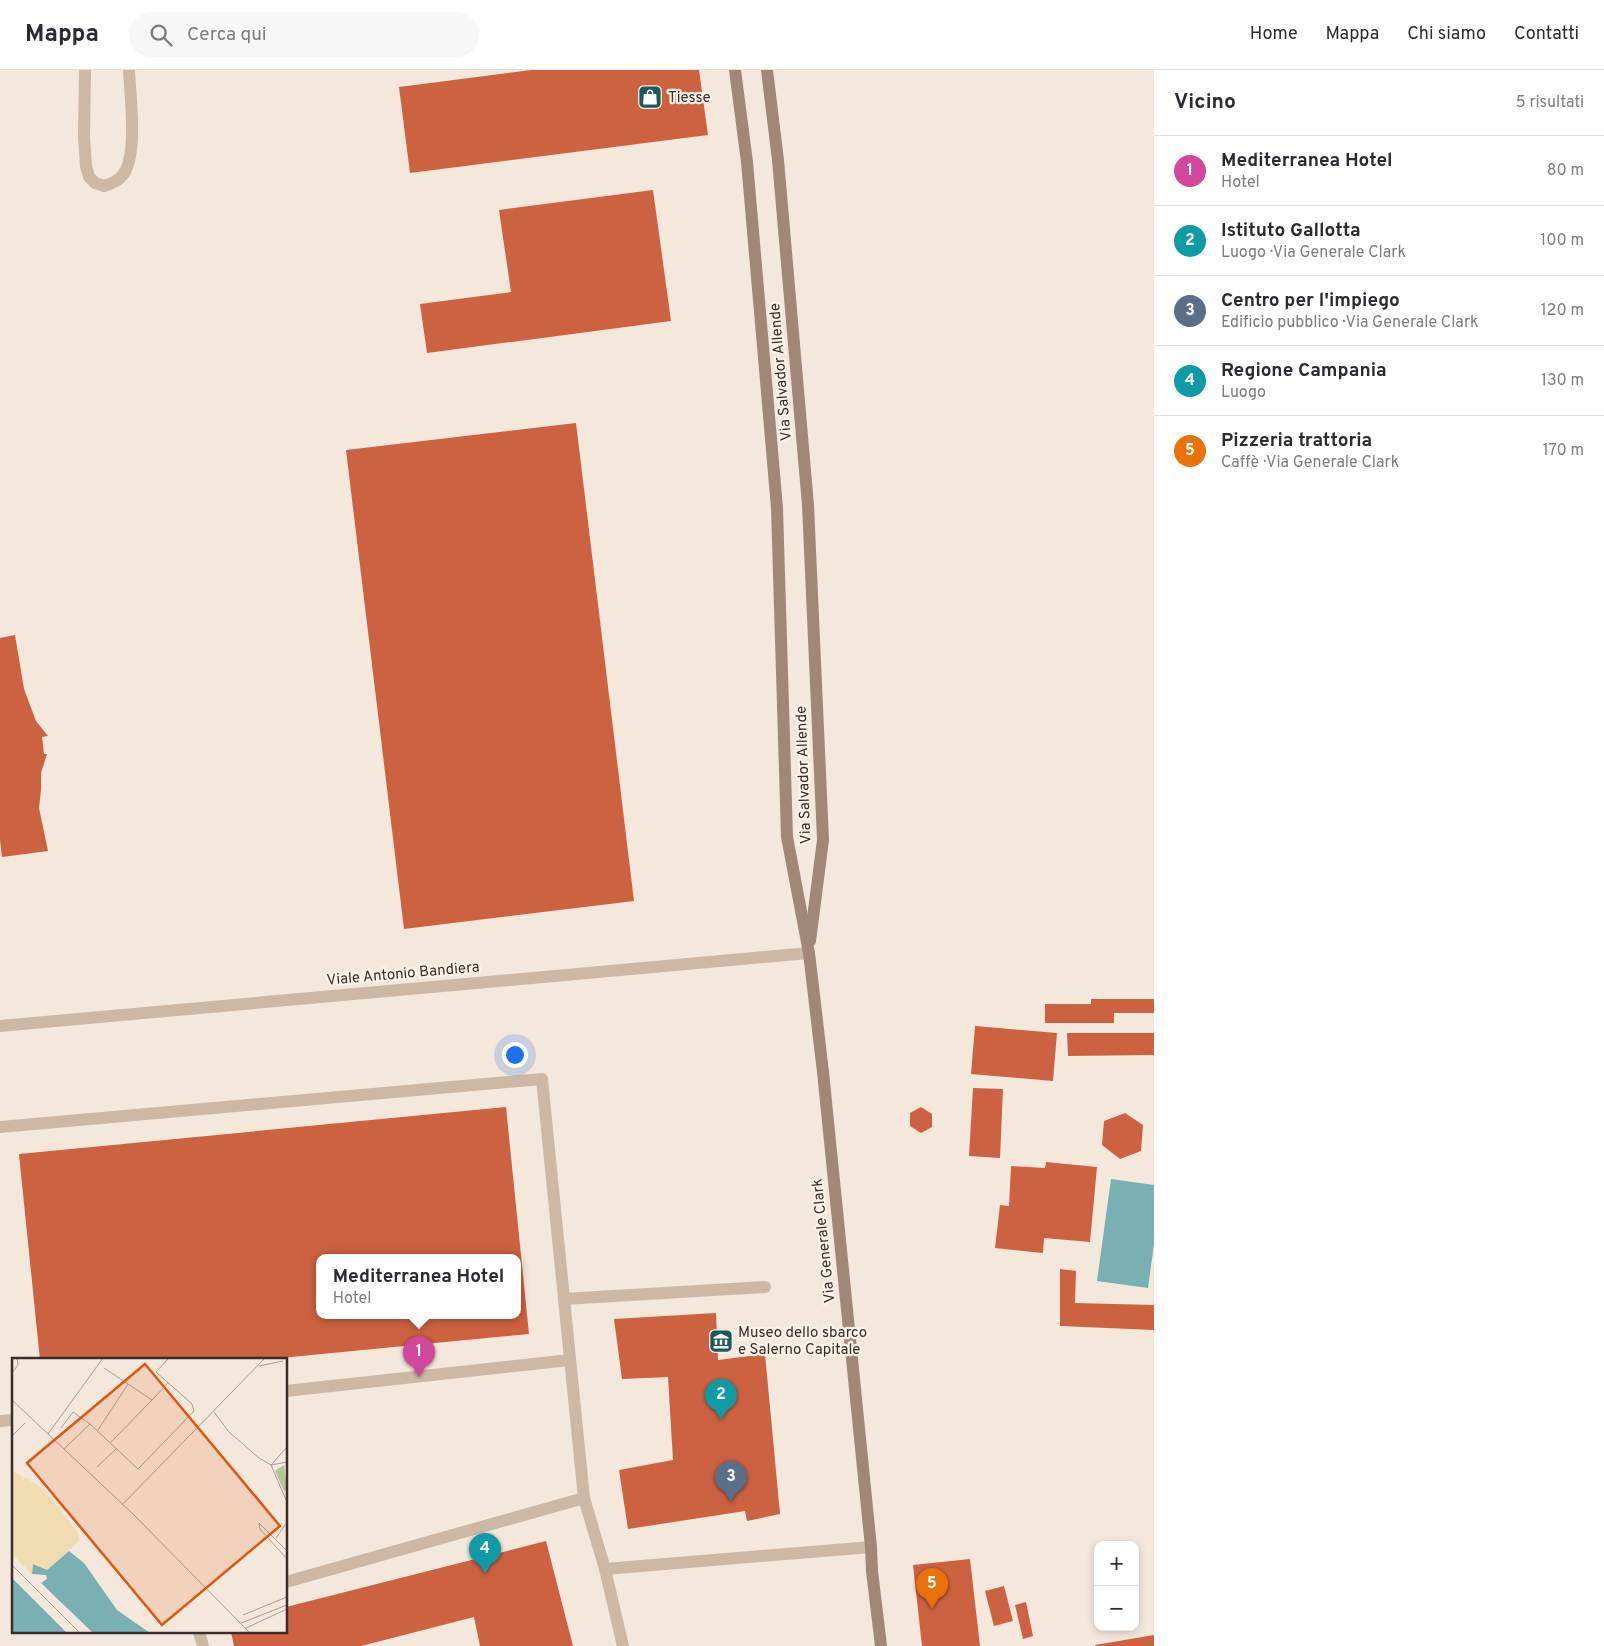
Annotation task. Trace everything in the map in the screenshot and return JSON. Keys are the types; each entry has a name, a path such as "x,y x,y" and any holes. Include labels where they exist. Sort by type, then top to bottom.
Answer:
{"main road":[{"name":"Via Salvador Allende","path":"735,70 747,162 777,508 787,837 809,953"},
{"name":"Via Salvador Allende","path":"767,70 778,160 808,505 823,840 809,953"},
{"name":"Via Generale Clark","path":"809,953 823,1072 881,1646"}],"street":[{"path":"84,70 86,166 89,177 95,183 104,186 122,176 128,166 133,149 129,70"},
{"name":"Viale Antonio Bandiera","path":"0,1026 809,953"},
{"path":"0,1127 542,1079 584,1498 605,1570 623,1646"},
{"path":"564,1299 765,1287"},
{"path":"288,1391 570,1360"},
{"path":"288,1581 584,1498"},
{"path":"605,1570 871,1547"}],"water":[{"path":"1111,1179 1154,1185 1154,1244 1148,1288 1097,1281"}],"building":[{"path":"531,70 699,70 708,135 410,173 399,87"},
{"path":"653,190 671,321 427,353 420,304 511,292 499,210"},
{"path":"576,423 634,901 404,929 346,450"},
{"path":"15,635 24,689 36,721 48,736 42,737 44,754 47,754 41,773 39,808 48,851 2,857 0,840 0,638"},
{"path":"1091,999 1154,999 1154,1013 1114,1013 1114,1023 1045,1023 1045,1004 1091,1004"},
{"path":"975,1026 1057,1033 1053,1081 971,1074"},
{"path":"1067,1033 1154,1033 1154,1055 1068,1056"},
{"path":"973,1088 1003,1089 1000,1158 969,1156"},
{"path":"506,1107 521,1254 316,1254 316,1319 521,1319 521,1255 529,1334 281,1358 40,1358 19,1154"},
{"path":"921,1107 932,1114 932,1127 921,1133 910,1126 910,1113"},
{"path":"1125,1113 1143,1125 1141,1151 1120,1159 1102,1145 1104,1121"},
{"path":"1046,1162 1097,1167 1090,1242 1044,1238 1043,1253 995,1248 1000,1205 1009,1206 1011,1166 1045,1168"},
{"path":"1060,1269 1076,1271 1075,1303 1154,1305 1154,1330 1060,1326"},
{"path":"716,1313 718,1360 765,1354 780,1514 747,1521 745,1511 628,1529 619,1470 673,1460 668,1377 622,1379 614,1319"},
{"path":"546,1541 573,1646 480,1646 474,1617 361,1646 234,1646 231,1634 288,1634 288,1606"},
{"path":"970,1559 980,1646 922,1646 913,1565"},
{"path":"1004,1586 1013,1621 994,1626 985,1591"},
{"path":"1026,1602 1033,1636 1023,1639 1015,1605"},
{"path":"1154,1635 1154,1646 1095,1646 1095,1645"}],"place":[{"name":"Tiesse","path":"650,97"},
{"name":"Museo dello sbarco e Salerno Capitale","path":"721,1341"},
{"name":"Mediterranea Hotel","path":"419,1377"},
{"name":"Istituto Gallotta","path":"721,1420"},
{"name":"Centro per l'impiego","path":"731,1502"},
{"name":"Regione Campania","path":"485,1574"},
{"name":"Pizzeria trattoria","path":"932,1609"}]}
